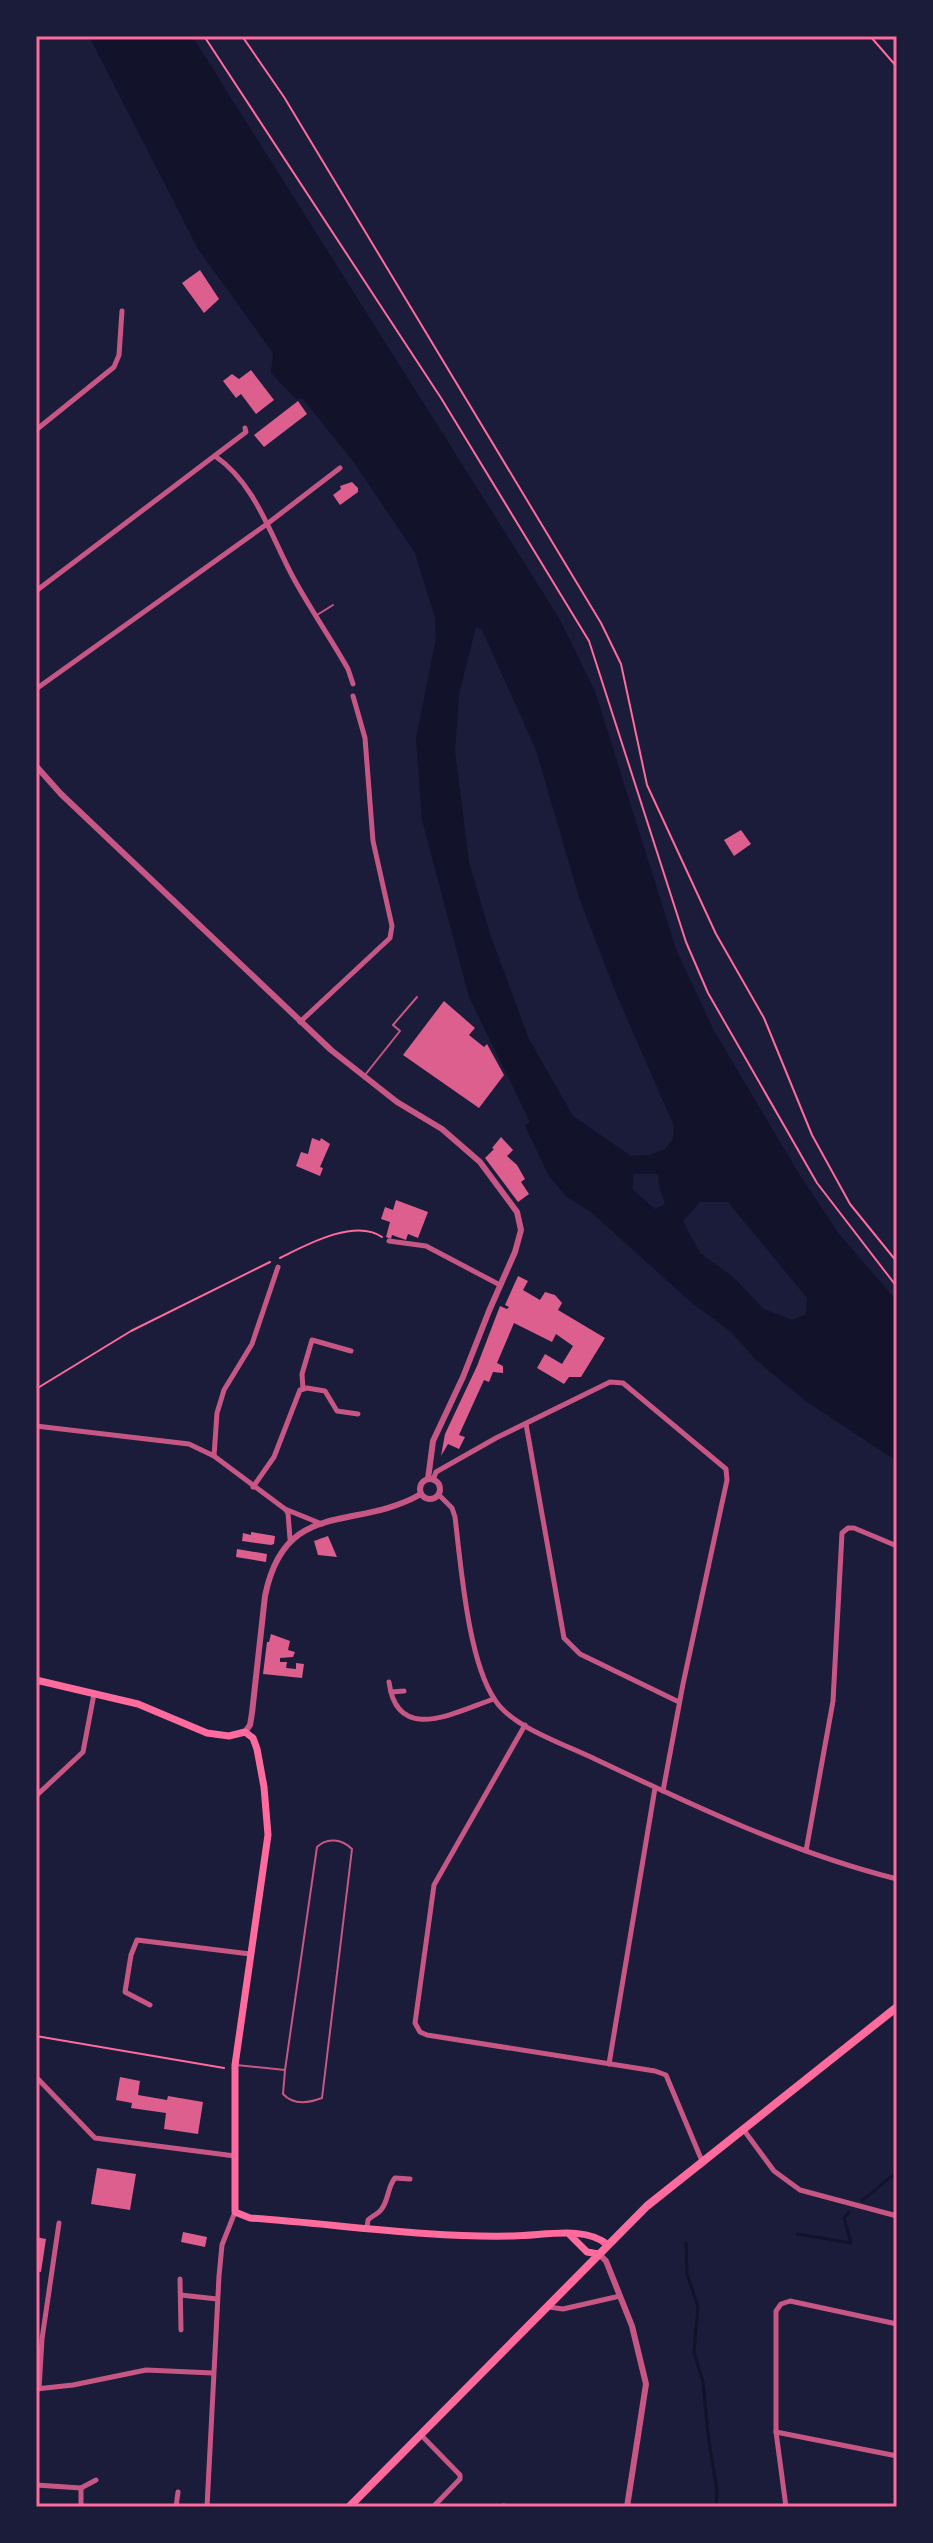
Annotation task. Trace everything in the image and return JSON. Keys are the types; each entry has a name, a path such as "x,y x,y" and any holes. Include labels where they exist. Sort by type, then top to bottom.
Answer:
{"main road":[{"path":"36,1680 153,1709 207,1733 229,1736 245,1732 253,1738 268,1821 267,1854 234,2067 235,2212 250,2218 462,2235 581,2233 594,2235 608,2245"},
{"path":"349,2507 647,2206 897,2007"},
{"path":"570,2235 587,2252 599,2254"}],"street":[{"path":"36,430 114,367 119,355 122,311"},
{"path":"36,591 246,432 245,428"},
{"path":"215,456 238,475 294,579 348,669 353,684"},
{"path":"36,689 340,468"},
{"path":"300,1022 390,938 392,926 373,841 365,738 353,696"},
{"path":"36,766 67,800 300,1022 397,1102 442,1129 480,1162 520,1221 521,1230 515,1252 433,1441 431,1479"},
{"path":"389,1241 426,1246 500,1285"},
{"path":"214,1456 217,1413 224,1390 252,1344 278,1267"},
{"path":"253,1487 274,1457 295,1399 303,1389 304,1362 312,1340 351,1351"},
{"path":"439,1495 431,1500 421,1494 421,1485 436,1472 593,1388 618,1381 728,1473 663,1791"},
{"path":"303,1389 325,1391 337,1411 358,1414"},
{"path":"526,1424 564,1638 580,1654 679,1703"},
{"path":"36,1426 189,1444 214,1456 285,1509 323,1524"},
{"path":"431,1479 439,1484 439,1495 452,1508 455,1517 484,1682 508,1714 525,1725 737,1825 806,1851 897,1879"},
{"path":"245,1732 250,1725 268,1577 276,1558 290,1539 323,1524 365,1511 389,1508 421,1494"},
{"path":"285,1509 290,1539"},
{"path":"806,1851 833,1701 842,1533 854,1528 897,1546"},
{"path":"389,1682 391,1699 399,1711 405,1717 419,1720 434,1719 494,1699"},
{"path":"391,1692 404,1691"},
{"path":"36,1796 83,1752 94,1692"},
{"path":"525,1725 434,1885 415,2023 420,2032 427,2035 666,2075 702,2161"},
{"path":"609,2064 655,1788"},
{"path":"150,2005 125,1992 131,1955 137,1940 250,1954"},
{"path":"36,2077 95,2138 235,2156"},
{"path":"742,2128 774,2171 800,2190 897,2216"},
{"path":"367,2227 368,2220 380,2212 385,2203 391,2182 395,2178 410,2179"},
{"path":"207,2507 222,2245 235,2212"},
{"path":"59,2223 38,2389 146,2370 213,2373"},
{"path":"599,2254 606,2261 632,2326 646,2384 627,2507"},
{"path":"180,2279 181,2330"},
{"path":"181,2295 217,2299"},
{"path":"549,2307 563,2309 620,2296"},
{"path":"786,2507 776,2432 776,2311 781,2304 790,2301 897,2324"},
{"path":"776,2432 897,2456"},
{"path":"422,2436 460,2475 460,2479 433,2507"},
{"path":"36,2485 81,2488 96,2480"},
{"path":"81,2488 81,2507"},
{"path":"176,2507 178,2492"}],"lane":[{"path":"316,615 333,605"},
{"path":"364,1076 400,1031 393,1025 417,997"},
{"path":"326,1841 343,1842 352,1849 322,2098 311,2102 287,2099 283,2094 285,2070 317,1847 326,1841"},
{"path":"234,2067 285,2070"}],"path":[{"path":"204,36 441,398 589,641 686,942 708,993 817,1183 897,1287"},
{"path":"242,36 284,97 601,623 621,664 647,785 716,934 764,1018 812,1135 850,1204 897,1262"},
{"path":"870,36 897,67"},
{"path":"36,1389 131,1331 297,1249 363,1229 389,1241"},
{"path":"36,2036 234,2067"}],"shaded area":[{"path":"89,36 192,36 559,618 595,691 676,949 713,1029 796,1169 839,1234 897,1301 897,1461 807,1402 756,1360 730,1331 693,1304 591,1212 568,1198 549,1176 525,1126 530,1122 469,997 422,820 416,739 436,638 435,618 415,553 353,461 302,398 296,399 271,373 273,353 198,249","holes":["476,627 482,630 536,750 579,897 615,991 674,1126 673,1139 665,1149 650,1155 631,1156 573,1116 529,1039 490,934 469,862 455,751 459,694","633,1174 658,1174 665,1204 655,1209 633,1190","700,1202 728,1202 807,1298 806,1314 792,1320 764,1309 733,1277 700,1253 683,1221"]}],"building":[{"path":"200,270 219,299 204,313 182,283"},
{"path":"251,370 274,400 256,414 241,394 236,398 223,381 232,374 239,379"},
{"path":"298,401 307,414 264,447 254,435"},
{"path":"352,482 358,492 340,505 333,495 341,489 340,486"},
{"path":"741,830 751,844 734,856 724,840"},
{"path":"444,1001 475,1028 469,1035 484,1047 487,1044 504,1075 479,1108 403,1055"},
{"path":"501,1137 513,1150 507,1156 517,1165 525,1179 521,1182 529,1194 518,1202 485,1158"},
{"path":"312,1138 320,1141 321,1138 330,1144 320,1167 323,1168 320,1176 296,1166 301,1152 308,1154"},
{"path":"396,1200 428,1212 418,1238 408,1234 406,1240 392,1235 391,1239 386,1237 390,1222 381,1219 385,1207 393,1210"},
{"path":"518,1276 528,1281 523,1290 540,1300 545,1292 555,1295 562,1303 558,1310 605,1338 581,1377 569,1377 564,1384 537,1368 545,1354 562,1364 573,1346 556,1334 552,1342 514,1323 497,1363 503,1366 503,1373 493,1372 489,1382 484,1380 459,1435 465,1437 459,1449 448,1444 441,1456 445,1434 477,1366 500,1306 509,1307 505,1305"},
{"path":"251,1532 275,1536 274,1544 242,1541 243,1533 251,1535"},
{"path":"328,1536 337,1557 318,1555 314,1541"},
{"path":"237,1549 267,1554 266,1562 236,1557"},
{"path":"271,1634 290,1641 288,1650 295,1652 293,1657 280,1658 280,1662 287,1662 286,1668 296,1669 296,1663 304,1664 302,1678 263,1674"},
{"path":"120,2077 140,2081 138,2095 203,2102 198,2134 164,2129 166,2113 131,2108 132,2103 116,2100"},
{"path":"97,2168 136,2174 130,2210 91,2204"},
{"path":"183,2232 207,2237 205,2247 181,2242"},
{"path":"36,2237 46,2239 41,2272 36,2271"}],"waterway":[{"path":"862,2200 897,2173"},
{"path":"797,2234 851,2243 844,2218 849,2212"},
{"path":"686,2243 687,2274 698,2307 694,2352 703,2382 717,2491 716,2507"}]}
